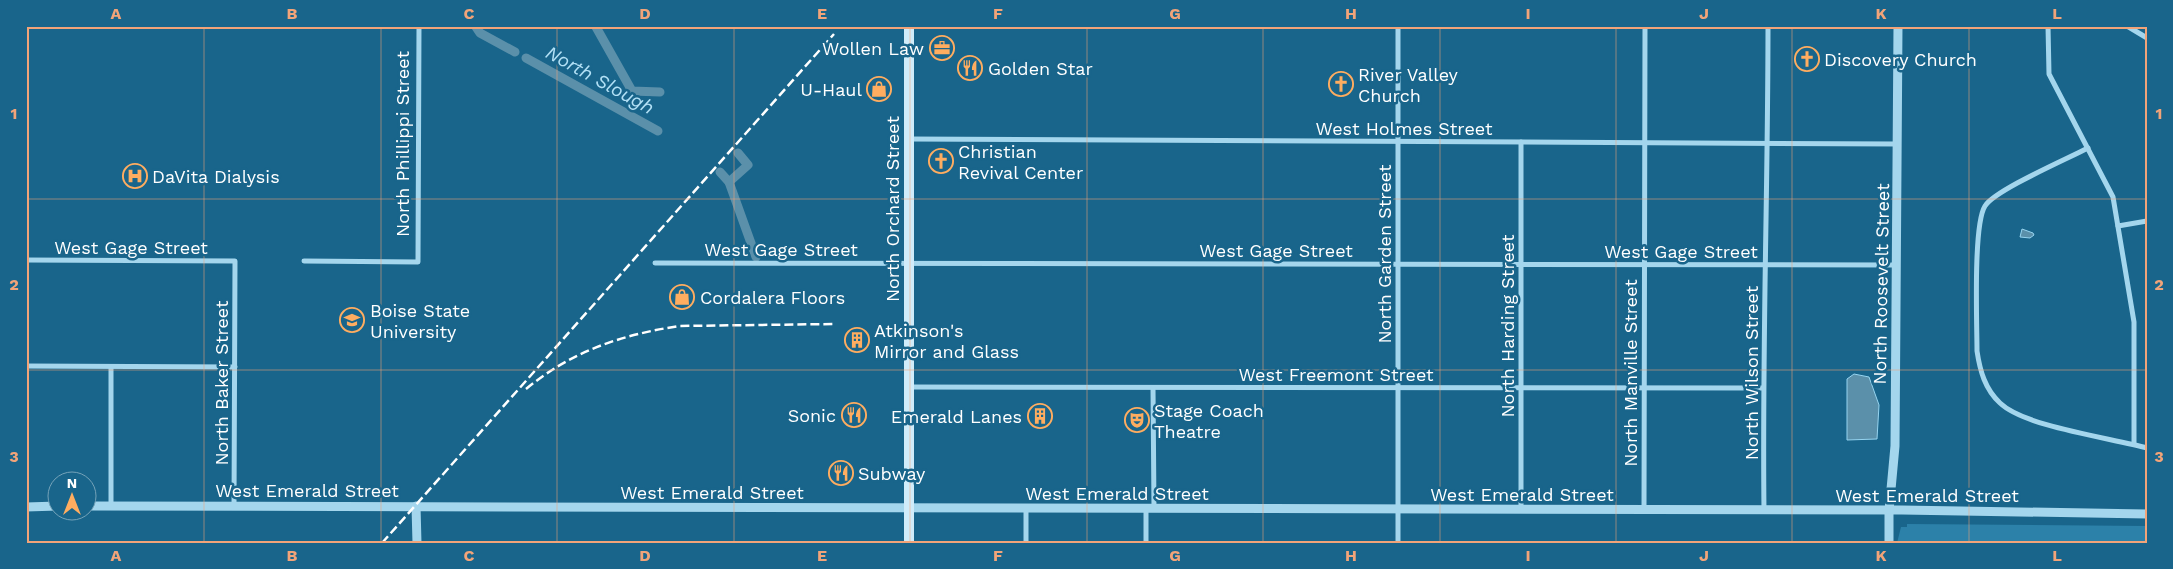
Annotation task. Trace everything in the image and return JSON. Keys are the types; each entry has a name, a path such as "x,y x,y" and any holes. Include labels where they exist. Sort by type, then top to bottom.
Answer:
{"main road":[{"name":"North Orchard Street","path":"909,26 909,543"}],"street":[{"name":"North Phillippi Street","path":"304,261 418,262 419,26"},
{"name":"North Garden Street","path":"1398,26 1398,543"},
{"name":"North Manville Street","path":"1644,26 1644,510"},
{"name":"North Wilson Street","path":"1764,511 1763,388 1768,144 1768,26"},
{"name":"North Roosevelt Street","path":"1889,543 1889,511 1895,446 1899,144 1898,26"},
{"path":"2048,26 2049,74 2113,197 2134,322 2134,444"},
{"path":"2127,26 2147,38"},
{"name":"West Holmes Street","path":"909,138 1899,144"},
{"name":"North Harding Street","path":"1521,142 1521,510"},
{"path":"2088,148 2000,192 1985,206 1979,230 1977,351 1980,369 1993,396 2001,404 2025,418 2147,448"},
{"path":"2118,226 2147,221"},
{"name":"West Gage Street","path":"26,260 235,261"},
{"name":"North Baker Street","path":"234,506 235,261"},
{"name":"West Gage Street","path":"655,263 1897,265"},
{"path":"26,366 235,367"},
{"path":"111,367 111,506"},
{"name":"West Freemont Street","path":"908,387 1763,388"},
{"path":"1146,543 1150,509 1153,388"},
{"path":"26,507 48,506"},
{"name":"West Emerald Street","path":"98,506 1644,510 2147,514"},
{"path":"416,506 417,543"},
{"path":"1026,509 1026,543"}],"shaded area":[{"path":"2022,229 2034,235 2030,238 2020,237"},
{"path":"1854,374 1869,377 1879,405 1877,439 1847,440 1847,379"},
{"path":"1907,524 2147,526 2147,543 1897,543 1901,527 1907,527"}],"waterway":[{"name":"North Slough","path":"476,27 480,33 515,52"},
{"path":"596,27 632,91 660,92"},
{"name":"North Slough","path":"526,58 658,131"},
{"path":"729,182 748,165 738,153"},
{"name":"North Slough","path":"720,172 729,182 756,257"}],"railway":[{"path":"382,543 834,34"},
{"path":"526,389 561,364 579,355 637,334 679,326 833,324"}],"place":[{"name":"Wollen Law","path":"942,48"},
{"name":"Discovery Church","path":"1807,59"},
{"name":"Golden Star","path":"970,68"},
{"name":"River Valley Church","path":"1341,84"},
{"name":"U-Haul","path":"879,89"},
{"name":"Christian Revival Center","path":"941,161"},
{"name":"DaVita Dialysis","path":"135,176"},
{"name":"Cordalera Floors","path":"682,297"},
{"name":"Boise State University","path":"352,320"},
{"name":"Atkinson's Mirror and Glass","path":"857,340"},
{"name":"Sonic","path":"854,415"},
{"name":"Emerald Lanes","path":"1040,416"},
{"name":"Stage Coach Theatre","path":"1137,420"},
{"name":"Subway","path":"841,473"}]}
